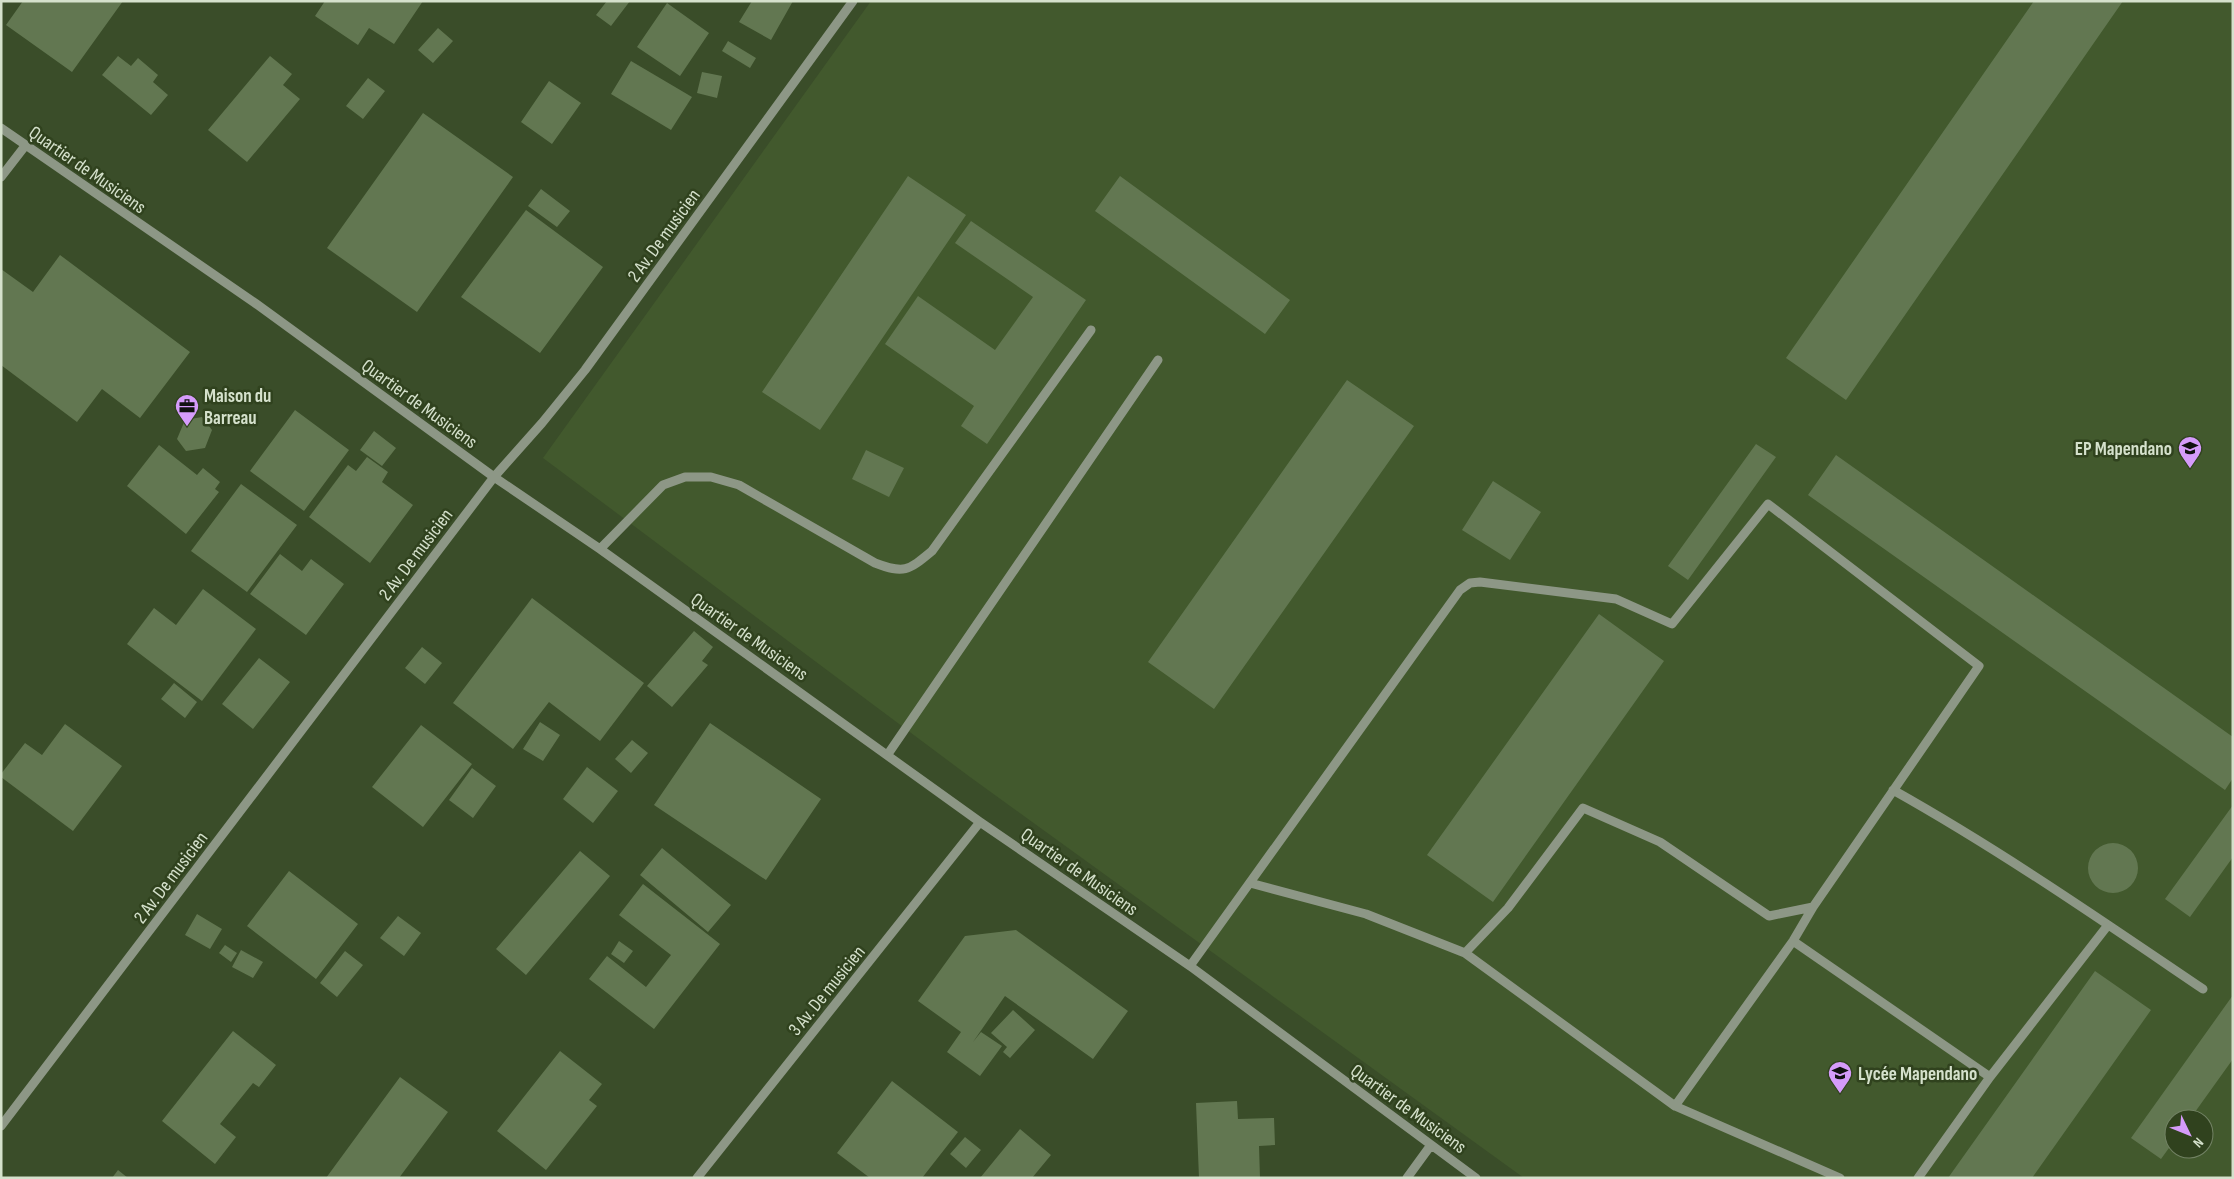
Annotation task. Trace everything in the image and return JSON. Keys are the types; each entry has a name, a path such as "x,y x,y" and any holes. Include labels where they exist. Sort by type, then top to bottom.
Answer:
{"street":[{"name":"2 Av. De musicien","path":"1,1126 494,477 542,423 585,370 853,1"},
{"name":"Quartier de Musiciens","path":"1,128 255,303 494,477 600,549 888,754 980,822 1190,966 1476,1178"},
{"path":"1,177 25,146"},
{"path":"600,549 663,484 685,477 711,477 739,484 875,563 896,571 915,566 932,551 1091,330"},
{"path":"888,754 1158,360"},
{"path":"1190,966 1460,590 1470,583 1480,582 1616,599 1672,624 1768,504 1979,666 1813,907 1793,941 1675,1106"},
{"path":"1893,790 1946,820 2108,924 2203,989"},
{"path":"1465,953 1508,908 1583,808 1660,842 1769,916 1813,907"},
{"name":"3 Av. De musicien","path":"696,1178 980,822"},
{"path":"1250,883 1366,914 1465,953 1675,1106 1840,1178"},
{"path":"1918,1178 1990,1077 2108,924"},
{"path":"1793,941 1990,1077"},
{"path":"1407,1178 1431,1145"}],"shaded area":[{"path":"871,1 2233,1 2233,1178 1524,1178 970,777 543,458"}],"building":[{"path":"23,1 123,1 72,72 6,25"},
{"path":"325,1 423,1 394,44 369,28 358,45 315,16"},
{"path":"607,1 630,1 611,26 596,15"},
{"path":"752,1 793,1 771,40 739,22"},
{"path":"2034,1 2123,1 1846,400 1786,358"},
{"path":"667,3 709,33 680,76 637,47"},
{"path":"438,28 453,41 433,63 418,50"},
{"path":"728,41 756,58 750,68 722,51"},
{"path":"118,56 131,66 138,58 158,75 153,82 168,95 151,115 102,75"},
{"path":"270,56 292,74 283,85 300,99 247,162 208,130"},
{"path":"631,61 692,97 671,130 611,94"},
{"path":"702,72 722,76 717,98 697,93"},
{"path":"368,78 385,91 363,119 346,106"},
{"path":"549,81 581,103 552,144 521,122"},
{"path":"423,113 513,177 417,312 327,248"},
{"path":"908,176 966,215 820,430 762,392"},
{"path":"1120,176 1290,300 1265,334 1095,211"},
{"path":"541,189 570,211 557,227 528,206"},
{"path":"526,210 603,267 540,353 461,297"},
{"path":"971,221 1086,300 987,444 961,426 974,406 885,344 918,296 995,350 1033,297 955,243"},
{"path":"60,255 190,352 140,418 102,389 77,422 1,365 1,269 33,292"},
{"path":"1347,380 1414,426 1214,709 1148,662"},
{"path":"295,410 349,450 304,511 250,471"},
{"path":"202,417 212,430 205,448 186,451 177,439 185,420"},
{"path":"374,431 396,448 382,466 360,450"},
{"path":"1756,444 1776,457 1688,580 1668,566"},
{"path":"159,445 197,475 203,468 220,482 215,489 219,492 186,534 127,486"},
{"path":"866,450 904,468 889,497 852,479"},
{"path":"1836,455 2233,737 2233,778 2225,790 1808,495"},
{"path":"367,457 388,472 382,482 413,505 370,563 309,517 348,465 356,471"},
{"path":"1493,481 1541,512 1510,560 1462,530"},
{"path":"241,484 297,525 247,592 191,551"},
{"path":"280,554 302,571 311,559 344,584 306,635 250,594"},
{"path":"203,589 256,629 202,701 127,644 154,608 176,625"},
{"path":"532,598 644,683 600,741 549,702 513,749 453,703"},
{"path":"1599,614 1664,661 1493,902 1427,855"},
{"path":"694,631 713,647 702,661 708,665 672,707 647,686"},
{"path":"422,647 442,663 425,684 405,668"},
{"path":"259,658 290,682 253,729 222,704"},
{"path":"174,683 197,702 185,718 161,699"},
{"path":"540,722 560,735 543,761 523,749"},
{"path":"710,723 821,799 766,880 654,805"},
{"path":"65,724 122,766 73,831 1,777 1,774 25,743 42,755"},
{"path":"421,725 472,764 423,827 372,787"},
{"path":"632,740 648,753 631,773 615,759"},
{"path":"587,767 618,791 593,823 563,799"},
{"path":"472,768 496,786 473,818 449,800"},
{"path":"2233,805 2233,857 2190,917 2165,899"},
{"path":"2108,843 2118,843 2131,850 2138,863 2138,873 2131,886 2118,893 2108,893 2099,889 2092,882 2088,873 2088,863 2092,854 2099,847"},
{"path":"662,848 731,905 708,932 640,875"},
{"path":"580,851 610,876 526,975 496,949"},
{"path":"289,871 358,924 316,979 247,926"},
{"path":"643,884 720,944 654,1029 589,979 607,956 646,987 671,955 619,915"},
{"path":"197,914 222,929 210,949 185,935"},
{"path":"398,916 421,933 404,956 380,938"},
{"path":"1016,930 1128,1011 1093,1059 1005,996 973,1042 981,1032 1002,1046 980,1076 947,1052 961,1032 918,1001 965,936"},
{"path":"619,941 633,951 624,963 611,954"},
{"path":"225,945 237,953 231,962 219,953"},
{"path":"241,950 263,962 253,978 232,967"},
{"path":"345,951 363,965 337,997 320,983"},
{"path":"2095,971 2151,1010 2032,1178 1948,1178"},
{"path":"2233,995 2233,1059 2197,1109 2164,1109 2164,1155 2161,1159 2131,1138"},
{"path":"1013,1010 1035,1030 1010,1058 1003,1052 1007,1047 991,1033"},
{"path":"233,1031 276,1065 259,1087 253,1083 220,1124 236,1137 215,1164 162,1121"},
{"path":"560,1051 602,1084 589,1100 597,1106 546,1170 497,1131"},
{"path":"400,1077 448,1112 399,1178 326,1178"},
{"path":"892,1081 958,1132 922,1178 870,1178 837,1153"},
{"path":"1237,1101 1238,1119 1274,1118 1275,1145 1259,1146 1260,1178 1199,1178 1196,1103"},
{"path":"1020,1129 1051,1155 1032,1178 980,1178"},
{"path":"965,1137 981,1150 966,1168 950,1154"},
{"path":"118,1170 128,1178 112,1178"}],"place":[{"name":"Maison du Barreau","path":"187,427"},
{"name":"EP Mapendano","path":"2190,469"},
{"name":"Lycée Mapendano","path":"1840,1094"}]}
